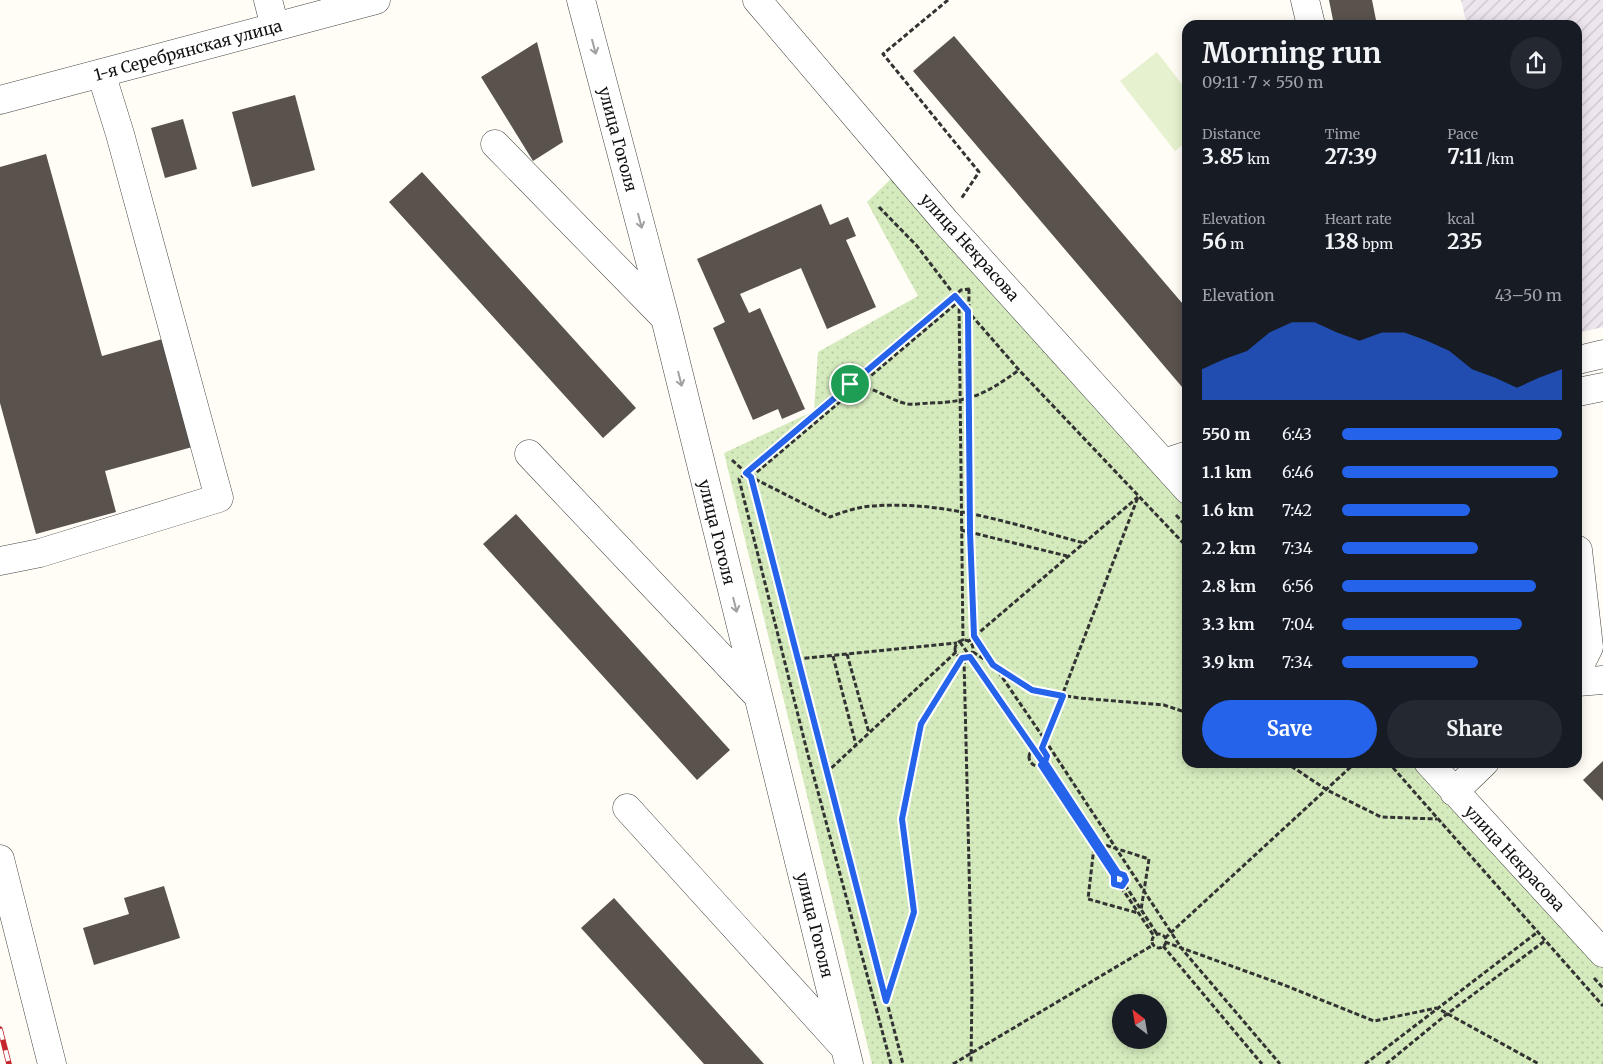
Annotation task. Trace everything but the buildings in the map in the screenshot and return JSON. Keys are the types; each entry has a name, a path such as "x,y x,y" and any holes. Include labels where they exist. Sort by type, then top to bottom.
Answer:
{"street":[{"path":"268,0 275,27"},
{"name":"1-я Серебрянская улица","path":"0,100 376,0"},
{"name":"улица Гоголя","path":"581,0 665,318 756,694 848,1056"},
{"name":"улица Некрасова","path":"757,0 945,221 1176,459 1182,474"},
{"path":"1305,0 1310,20"},
{"path":"0,561 40,553 219,498 120,134 101,73"},
{"path":"495,144 665,318"},
{"path":"1582,359 1603,354"},
{"path":"1582,391 1603,387"},
{"path":"529,454 756,694"},
{"path":"1582,584 1590,653"},
{"path":"1582,682 1603,680"},
{"name":"улица Некрасова","path":"1433,768 1603,953"},
{"path":"1454,792 1479,768"},
{"path":"627,808 848,1056"},
{"path":"0,859 52,1064"}],"path":[{"path":"945,221 979,172 883,54 948,0"},
{"path":"879,207 918,246 959,301 1019,370 1182,542"},
{"path":"970,289 968,311 968,398 974,636 1145,890 1182,949 1280,1064"},
{"path":"891,1064 807,751 739,479 961,290 970,289 978,293"},
{"path":"751,477 959,301"},
{"path":"826,773 956,652 960,642 959,301"},
{"path":"857,388 873,389 880,394 908,404 960,400 980,396 1019,370"},
{"path":"732,460 751,477 830,517 862,507 899,506 961,511 1084,543"},
{"path":"751,477 826,773 903,1064"},
{"path":"797,660 969,641 1138,497"},
{"path":"1042,748 1138,497"},
{"path":"1175,514 1182,522"},
{"path":"961,530 1068,556"},
{"path":"969,641 973,646 974,652 1032,690 1063,696 1164,705 1182,711"},
{"path":"960,642 1118,873 1126,877 1123,886"},
{"path":"956,652 963,658 972,989 971,1064"},
{"path":"886,1001 914,912 902,819 921,724 963,658 970,657 974,652"},
{"path":"847,654 869,733"},
{"path":"833,656 856,746"},
{"path":"1033,749 1042,748"},
{"path":"1042,748 1047,756 1043,764"},
{"path":"1033,749 1029,756 1030,762 1035,765 1043,764"},
{"path":"1043,764 1114,875 1114,884 1123,886 1155,935 1165,938"},
{"path":"1294,768 1327,790 1381,817 1438,819"},
{"path":"1153,945 1159,948 1164,944 1165,938 1171,932 1350,768"},
{"path":"1393,768 1603,1006"},
{"path":"1098,843 1149,859 1140,911"},
{"path":"1095,846 1088,899 1140,911"},
{"path":"1365,1064 1543,928"},
{"path":"954,1064 1153,945 1155,935"},
{"path":"1386,1064 1448,1014 1546,940"},
{"path":"1164,944 1284,985 1374,1021 1437,1008 1539,1064"},
{"path":"1164,944 1262,1064"}],"shaded area":[{"path":"1461,0 1603,0 1603,327 1582,332 1582,20 1466,20"}],"green space":[{"path":"1157,52 1182,84 1182,145 1175,151 1120,81"},
{"path":"895,175 1182,500 1182,768 1423,768 1603,968 1603,1064 872,1064 724,453 814,411 818,352 918,296 867,202"}],"railway":[{"path":"0,1029 9,1064"}],"route":[{"path":"955,296 968,311 970,532 974,636 993,665 1032,690 1063,696 1042,748 1047,756 1045,762 1118,873 1126,877 1123,886 1117,887 1114,884 1112,879 1114,875 1041,765 1044,764 970,657 962,658 921,724 902,819 914,912 886,1001 751,477 746,473 850,384 955,296"}]}
